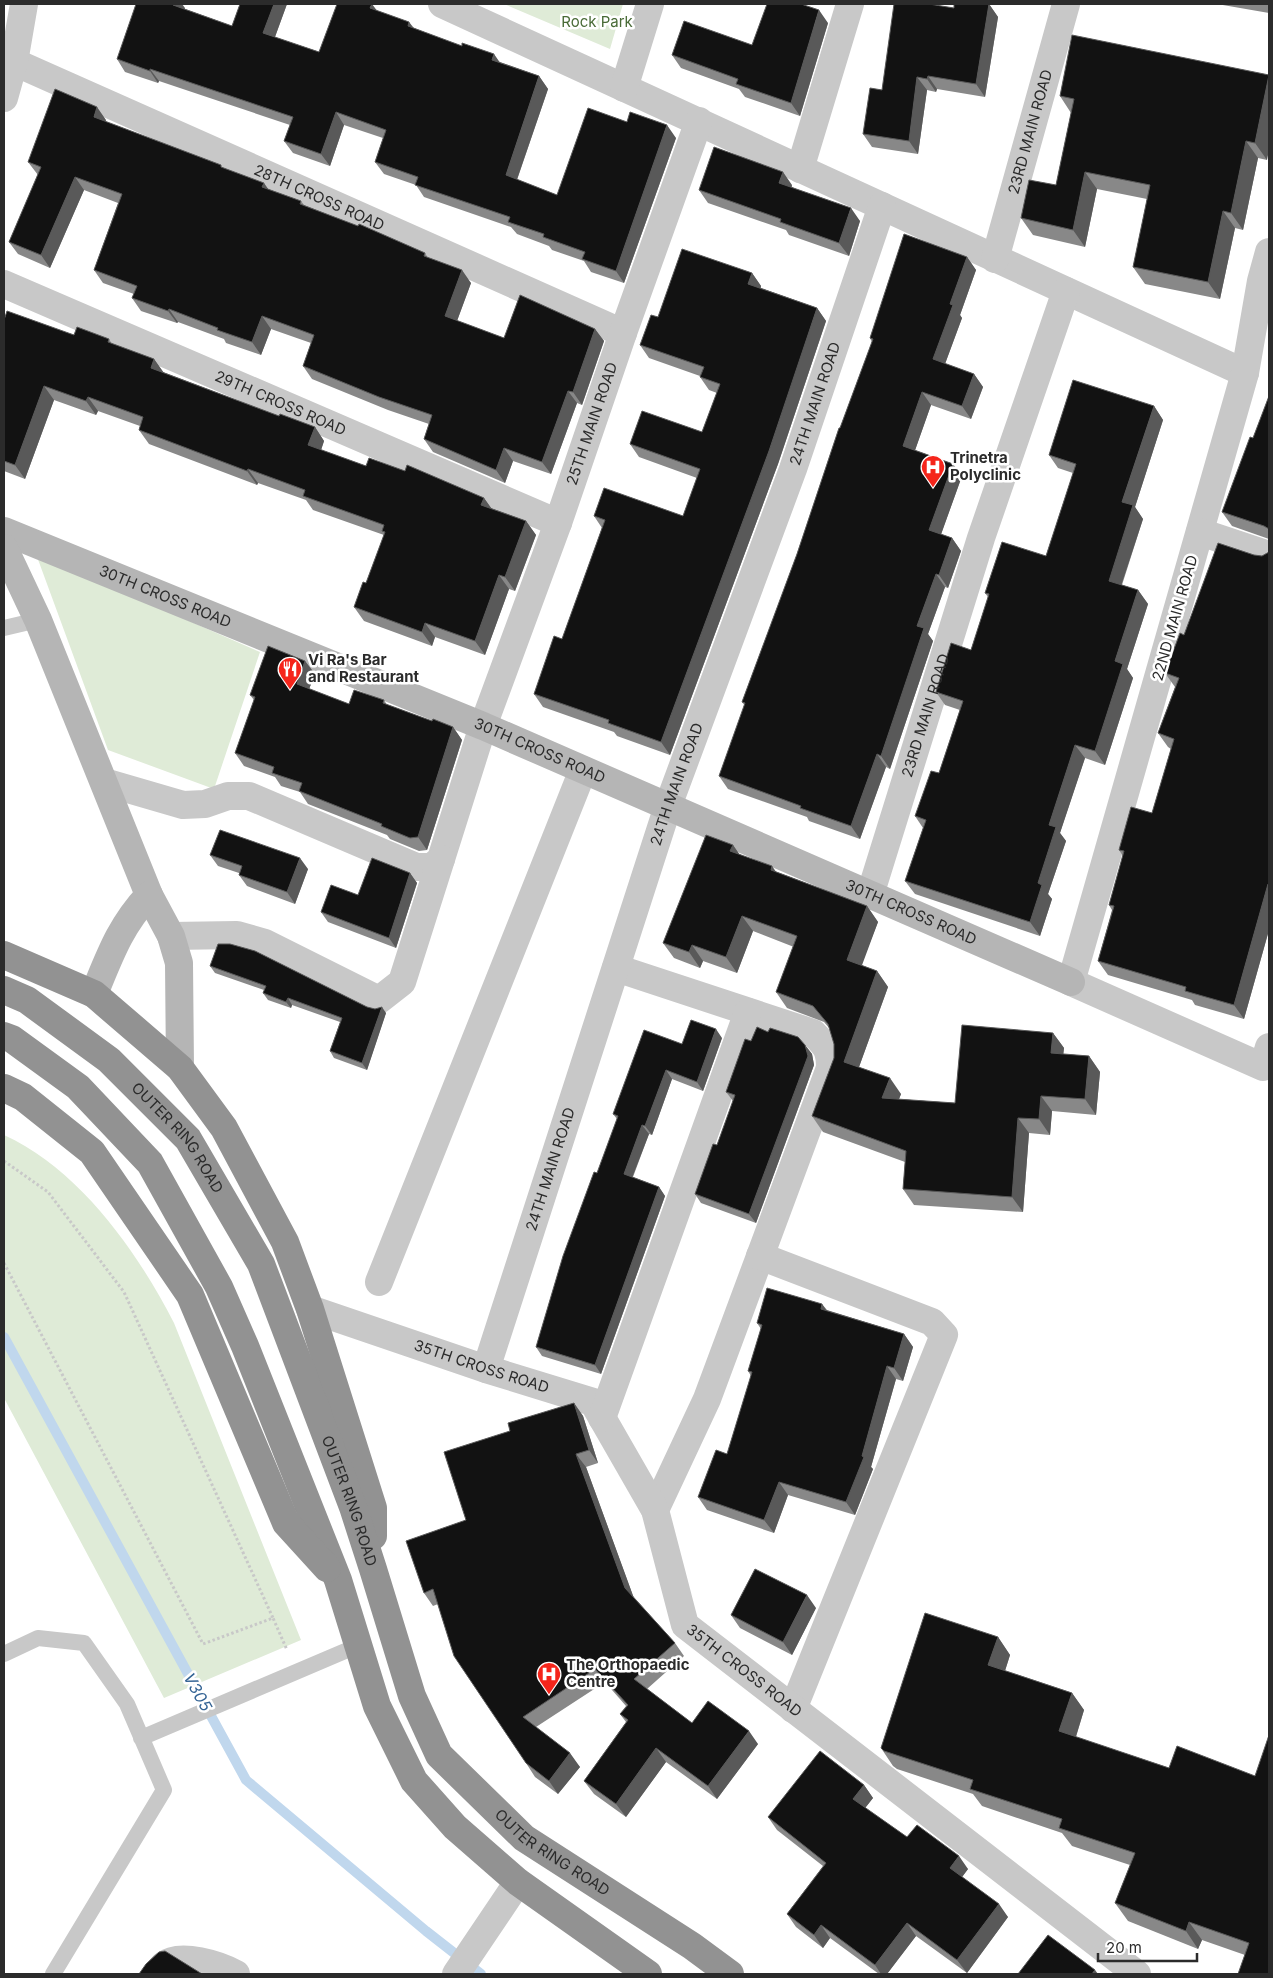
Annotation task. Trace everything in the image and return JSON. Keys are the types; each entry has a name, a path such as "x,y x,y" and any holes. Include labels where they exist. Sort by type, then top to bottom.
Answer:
{"highway":[{"path":"4,955 94,994 180,1068 224,1128 286,1242 310,1309 373,1508 374,1569"},
{"name":"OUTER RING ROAD","path":"4,990 27,1000 109,1060 188,1139 261,1264 353,1507 374,1569 412,1696 439,1755 524,1838 692,1946 730,1974"},
{"path":"4,1036 12,1039 78,1087 150,1163 219,1287 338,1580 377,1706 414,1781 455,1827 518,1882 648,1974"},
{"path":"4,1088 23,1097 92,1152 190,1295 286,1523 338,1580"}],"street":[{"path":"4,98 14,62 24,4"},
{"path":"442,4 1245,373"},
{"path":"624,88 650,4"},
{"path":"800,169 850,4"},
{"name":"23RD MAIN ROAD","path":"995,259 1066,4"},
{"name":"28TH CROSS ROAD","path":"14,62 623,333"},
{"name":"25TH MAIN ROAD","path":"171,936 237,935 265,943 379,1000 402,982 483,726 558,523 623,333 699,122"},
{"name":"24TH MAIN ROAD","path":"486,1368 668,806 793,469 882,206"},
{"name":"22ND MAIN ROAD","path":"1071,982 1245,373 1265,282 1269,252"},
{"name":"29TH CROSS ROAD","path":"4,284 558,523"},
{"name":"23RD MAIN ROAD","path":"870,894 981,538 1066,291"},
{"name":"30TH CROSS ROAD","path":"4,531 483,726 1071,982"},
{"path":"1200,532 1269,555"},
{"path":"4,548 38,620 149,895 171,936 179,963 180,1068"},
{"path":"379,1282 583,770"},
{"path":"104,782 183,805 205,804 228,796 249,796 416,867 432,867 441,859"},
{"path":"94,994 118,935 132,913 149,895"},
{"path":"616,968 813,1033 827,1047 830,1058 830,1068 707,1399 655,1510"},
{"path":"1071,982 1263,1067 1269,1047"},
{"path":"602,1418 748,1012"},
{"path":"760,1256 932,1322 944,1335 793,1709"},
{"name":"35TH CROSS ROAD","path":"310,1309 593,1402 655,1510 685,1625 1137,1974"},
{"path":"456,1974 518,1882"},
{"path":"157,1974 165,1964 187,1958 224,1968 236,1974"}],"lane":[{"path":"4,628 38,620"},
{"path":"4,1654 38,1638 84,1643 127,1704 164,1790 53,1974"},
{"path":"141,1738 357,1646"}],"path":[{"path":"4,1161 48,1192 124,1292 297,1671"},
{"path":"4,1263 203,1644 273,1618"}],"green space":[{"name":"Rock Park","path":"504,4 623,4 610,49"},
{"path":"36,554 260,652 214,789 108,750"},
{"path":"4,1135 32,1150 81,1191 104,1215 143,1268 174,1323 301,1640 164,1698 4,1398"}],"building":[{"path":"136,4 173,4 232,26 240,4 274,4 263,33 319,52 337,4 372,4 370,8 409,22 408,26 462,46 462,43 494,54 492,60 539,76 506,175 557,195 588,108 627,122 630,112 667,125 616,271 582,259 585,252 543,237 544,234 508,222 510,217 415,185 418,177 375,162 386,130 336,112 321,154 284,141 293,117 117,59"},
{"path":"767,4 801,4 819,10 791,103 736,84 738,79 672,55 684,21 752,45"},
{"path":"894,4 929,4 954,8 954,4 989,4 976,84 928,76 927,79 917,77 909,141 863,134 870,88 882,90"},
{"path":"1072,35 1269,75 1255,143 1246,141 1231,213 1223,211 1208,282 1133,267 1150,185 1085,172 1073,230 1021,218 1029,180 1056,185 1074,99 1060,96"},
{"path":"55,89 97,107 94,117 221,165 221,167 264,183 262,187 301,201 300,204 358,226 359,224 425,253 424,256 462,270 445,316 504,338 520,295 595,329 573,392 568,391 542,462 504,448 496,470 424,439 432,415 379,397 303,366 314,335 262,316 252,342 217,330 218,328 169,309 168,311 132,298 137,286 94,270 122,194 75,177 41,255 9,242 41,167 28,162"},
{"path":"714,147 783,172 779,183 851,208 839,243 780,222 781,219 699,190"},
{"path":"904,234 967,257 950,304 953,305 933,359 974,374 962,406 922,392 903,446 953,464 929,530 952,538 939,575 936,574 917,626 924,628 881,756 877,754 851,826 719,776 745,703 742,702 797,554 839,428 873,339 870,338"},
{"path":"682,249 752,273 748,284 817,308 769,451 661,742 608,723 609,720 534,694 554,636 562,639 605,520 594,516 604,488 683,516 700,469 630,444 642,411 702,432 720,384 700,377 704,367 640,345 651,315 658,317"},
{"path":"7,311 74,335 77,327 109,339 108,342 154,359 151,368 279,416 280,414 315,427 308,445 366,466 369,458 405,471 407,465 484,498 481,505 526,521 505,577 499,575 475,641 425,623 422,632 354,607 363,582 366,583 385,532 382,531 384,525 303,496 305,490 248,469 247,471 139,430 143,417 88,397 86,401 44,386 15,465 4,461 4,320"},
{"path":"1073,380 1154,406 1122,502 1133,505 1109,581 1138,590 1115,661 1123,664 1095,751 1075,745 1049,825 1056,827 1038,883 1042,885 1030,922 905,881 926,820 915,816 931,771 939,773 963,701 936,692 951,643 971,650 989,594 985,593 1002,542 1046,556 1076,464 1049,455"},
{"path":"1269,396 1269,529 1222,512 1250,437 1253,438"},
{"path":"1218,543 1254,555 1262,556 1269,552 1269,884 1234,1005 1185,991 1186,987 1098,961 1114,906 1109,905 1124,851 1119,850 1131,807 1152,813 1174,739 1158,733 1179,678 1165,673 1180,633 1184,635"},
{"path":"268,646 305,661 297,684 349,704 354,690 384,700 383,703 453,727 418,837 410,838 381,826 382,824 299,791 302,783 272,773 274,767 235,753 255,697 250,695"},
{"path":"220,830 300,858 287,892 239,875 242,866 210,855"},
{"path":"706,835 733,845 730,851 772,866 771,870 867,906 847,960 877,971 844,1062 890,1078 882,1098 955,1103 962,1025 1053,1033 1051,1053 1089,1056 1085,1099 1041,1096 1039,1119 1018,1118 1012,1197 903,1189 906,1151 812,1116 834,1058 834,1044 828,1024 813,1006 776,992 797,936 742,916 726,957 692,945 689,952 663,943"},
{"path":"372,858 410,873 389,938 321,912 331,885 358,895"},
{"path":"218,944 230,944 255,951 367,1007 375,1009 382,1007 362,1063 330,1051 342,1018 288,998 286,1002 263,993 266,986 210,966"},
{"path":"691,1020 716,1029 697,1082 666,1070 645,1126 642,1125 624,1174 659,1187 595,1365 536,1347 563,1256 594,1172 597,1173 618,1116 613,1114 644,1030 682,1044"},
{"path":"757,1027 768,1032 770,1028 798,1037 805,1045 808,1056 749,1214 695,1194 713,1144 717,1145 735,1095 726,1092 745,1039 751,1041"},
{"path":"767,1288 822,1304 821,1309 904,1334 894,1368 887,1366 862,1456 864,1457 846,1502 779,1482 764,1520 698,1497 716,1450 727,1454 752,1372 748,1371 762,1325 757,1323"},
{"path":"574,1403 589,1450 576,1454 625,1588 675,1643 634,1679 692,1723 708,1701 749,1731 708,1786 656,1748 616,1804 584,1781 628,1720 620,1714 628,1705 595,1669 523,1717 570,1753 549,1781 526,1763 454,1656 433,1589 424,1593 406,1541 466,1520 444,1452 510,1431 508,1423"},
{"path":"755,1569 807,1595 783,1642 731,1615"},
{"path":"925,1613 998,1637 988,1665 1072,1693 1059,1731 1169,1768 1177,1746 1255,1776 1269,1735 1269,1974 1238,1974 1249,1943 1189,1922 1186,1931 1115,1903 1135,1853 1059,1828 1062,1819 970,1789 973,1780 884,1751 881,1748"},
{"path":"820,1751 864,1785 853,1799 907,1837 917,1825 959,1856 950,1868 999,1904 957,1960 907,1923 875,1965 821,1925 814,1935 787,1914 826,1863 768,1817"},
{"path":"1048,1935 1095,1970 1092,1974 1018,1974"},
{"path":"165,1951 202,1974 139,1974 146,1964 159,1952"}],"waterway":[{"name":"V305","path":"4,1337 246,1780 426,1931 481,1974"}],"place":[{"name":"Trinetra Polyclinic","path":"933,488"},
{"name":"Vi Ra's Bar and Restaurant","path":"290,690"},
{"name":"The Orthopaedic Centre","path":"549,1695"}]}
